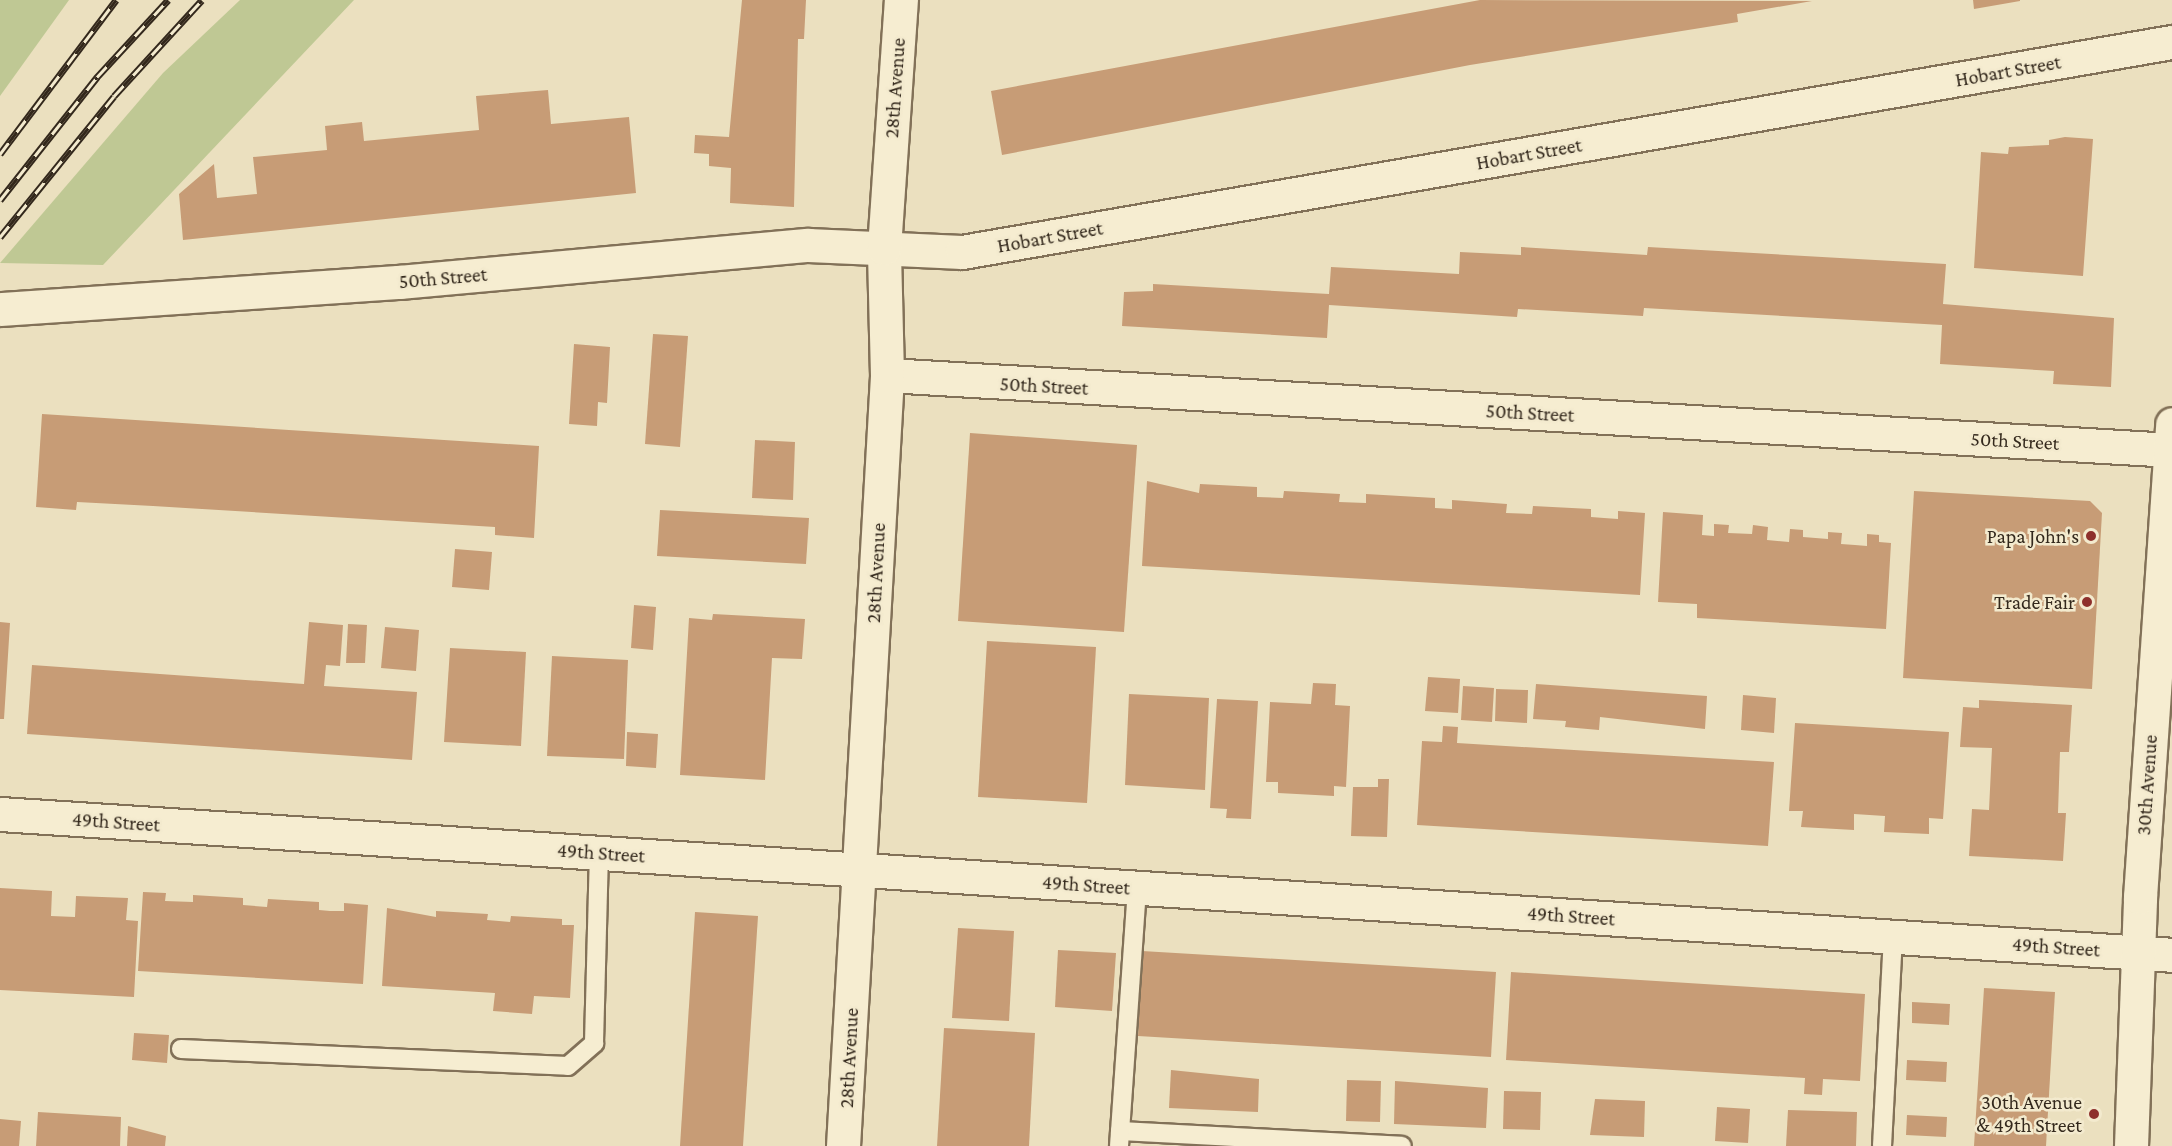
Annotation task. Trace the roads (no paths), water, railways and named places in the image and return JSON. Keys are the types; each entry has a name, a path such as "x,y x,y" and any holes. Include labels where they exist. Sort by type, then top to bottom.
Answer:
{"street":[{"name":"28th Avenue","path":"843,1146 888,375 885,248 901,0"},
{"name":"Hobart Street","path":"885,248 962,252 2172,42"},
{"name":"50th Street","path":"0,309 399,282 808,245 885,248"},
{"name":"50th Street","path":"888,375 2172,441"},
{"name":"30th Avenue","path":"2131,1146 2139,953 2172,441"},
{"name":"49th Street","path":"0,814 2172,955"}],"lane":[{"path":"182,1049 568,1066 594,1043 599,853"},
{"path":"1137,888 1119,1139 1402,1146"},
{"path":"1882,1146 1893,937"}],"railway":[{"path":"0,154 116,0"},
{"path":"0,200 97,77 168,0"},
{"path":"0,237 114,96 202,0"}],"place":[{"name":"Papa John's","path":"2091,536"},
{"name":"Trade Fair","path":"2087,602"},
{"name":"30th Avenue & 49th Street","path":"2094,1114"}]}
